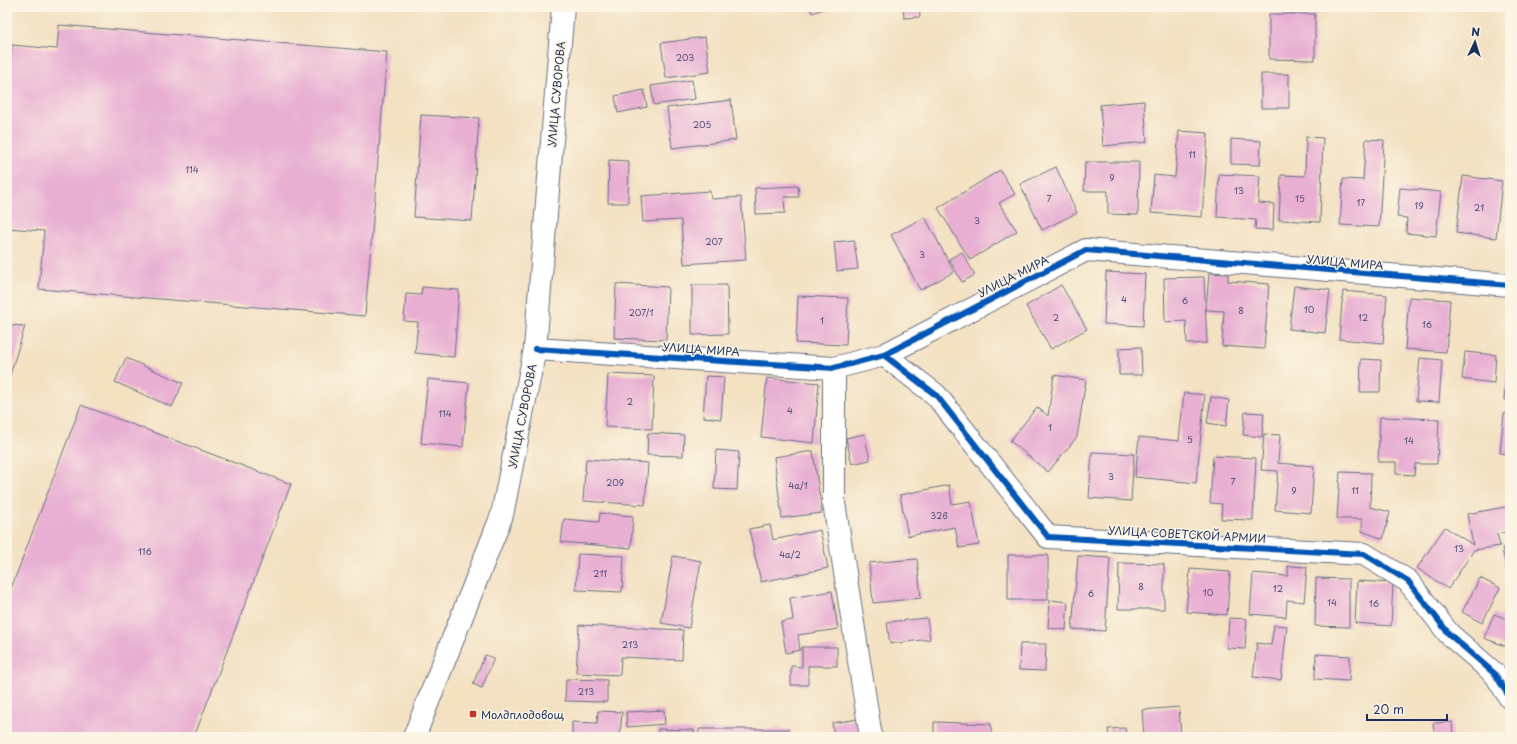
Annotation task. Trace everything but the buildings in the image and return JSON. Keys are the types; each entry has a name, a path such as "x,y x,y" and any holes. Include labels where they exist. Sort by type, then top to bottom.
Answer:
{"street":[{"name":"УЛИЦА СУВОРОВА","path":"414,737 502,514 535,349 564,7"},
{"name":"УЛИЦА МИРА","path":"535,349 834,368 884,355 1086,250 1510,286"},
{"name":"УЛИЦА СОВЕТСКОЙ АРМИИ","path":"884,355 936,395 1048,537 1364,554 1408,581 1449,634 1495,674 1510,698"},
{"path":"834,368 834,503 871,737"}],"cycle path":[{"path":"535,349 834,368 884,355 1086,250 1510,285"},
{"path":"884,355 936,395 1048,537 1364,554 1408,581 1449,634 1495,674 1510,698"}],"place":[{"name":"Молдплодовощ","path":"473,714"}]}
